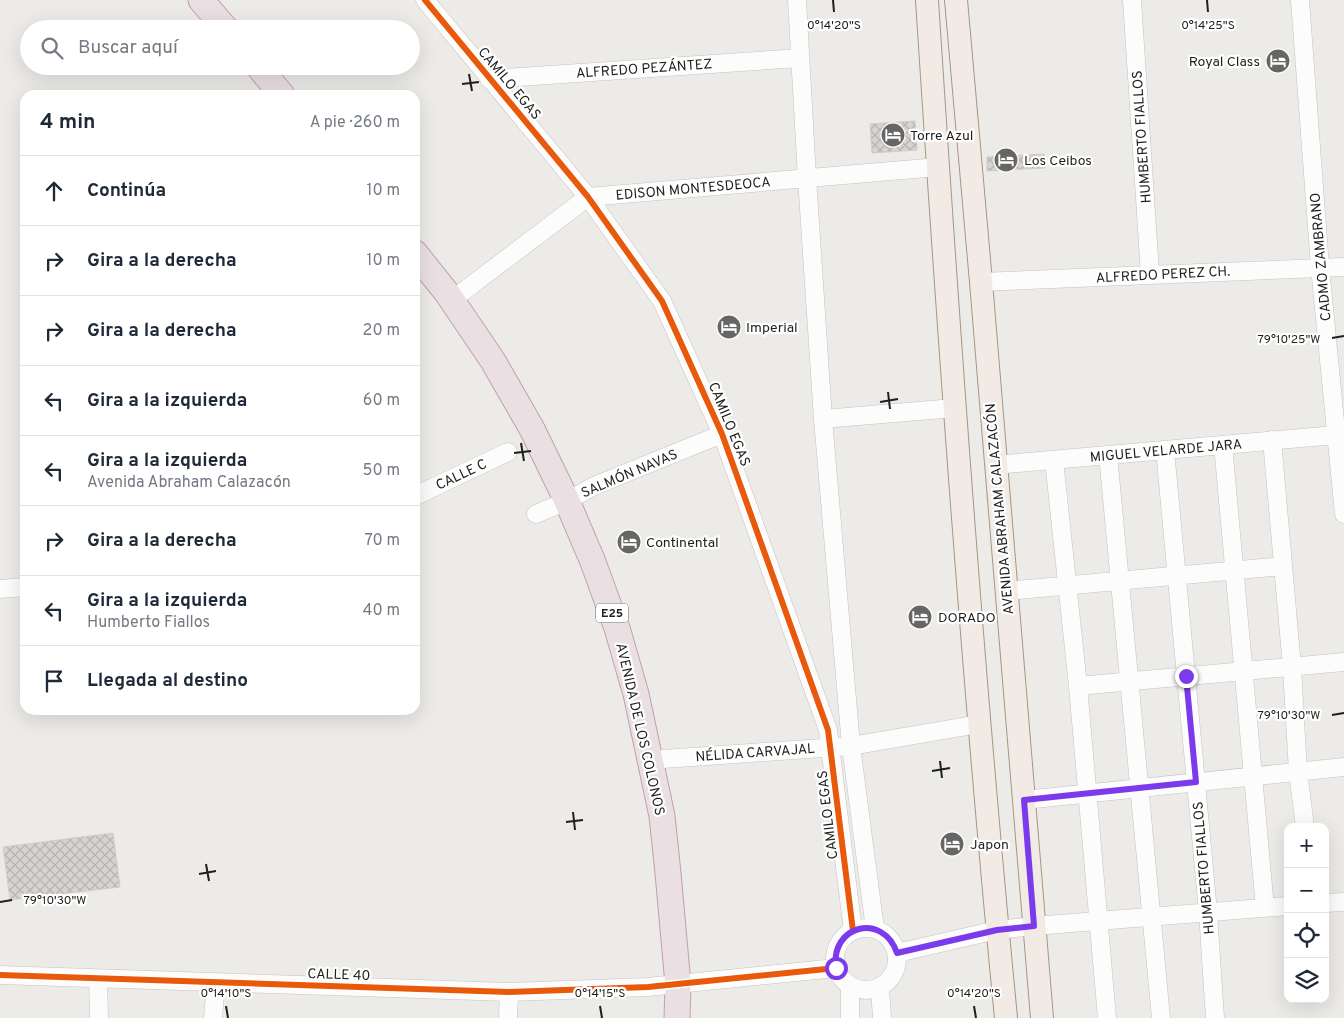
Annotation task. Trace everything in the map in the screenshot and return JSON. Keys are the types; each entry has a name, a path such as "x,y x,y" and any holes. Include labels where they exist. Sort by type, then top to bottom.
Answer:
{"highway":[{"path":"202,0 219,20"},
{"path":"265,75 278,90"},
{"name":"AVENIDA DE LOS COLONOS","path":"420,259 452,300 493,361 532,429 567,501 593,562 617,628 636,694 662,816 678,984 677,1018"}],"main road":[{"path":"927,0 954,408 990,866 1006,1018"},
{"name":"AVENIDA ABRAHAM CALAZACÓN","path":"956,0 982,282 995,465 1042,1018"}],"street":[{"name":"CAMILO EGAS","path":"425,0 588,197 662,301 722,434 828,730 853,931"},
{"path":"798,0 807,178 823,419 851,746 875,929"},
{"name":"HUMBERTO FIALLOS","path":"1132,0 1150,274"},
{"name":"CADMO ZAMBRANO","path":"1300,0 1320,267 1344,514"},
{"name":"ALFREDO PEZÁNTEZ","path":"489,79 800,58"},
{"name":"EDISON MONTESDEOCA","path":"588,197 938,167"},
{"path":"452,300 588,197"},
{"name":"ALFREDO PEREZ CH.","path":"982,282 1344,267"},
{"path":"823,419 954,408"},
{"name":"SALMÓN NAVAS","path":"536,514 567,501 594,486 722,434"},
{"name":"MIGUEL VELARDE JARA","path":"995,465 1336,434"},
{"path":"1272,440 1292,666 1298,772 1304,823"},
{"path":"1223,445 1265,908"},
{"name":"HUMBERTO FIALLOS","path":"1166,450 1208,912 1215,1018"},
{"name":"CALLE C","path":"420,494 508,452"},
{"path":"1108,455 1161,1018"},
{"path":"1054,460 1078,686 1100,920 1107,1018"},
{"path":"1006,591 1283,566"},
{"path":"0,589 20,587"},
{"path":"1078,686 1344,662"},
{"name":"NÉLIDA CARVAJAL","path":"649,760 851,746 979,724"},
{"path":"1024,800 1344,767"},
{"path":"1329,903 1344,902"},
{"path":"897,953 997,930 1100,920 1284,906"},
{"path":"864,928 875,929 889,938 894,945 897,953 897,963 894,973 888,982 880,988 864,991 850,986 841,978 836,968 835,959 840,942 846,935 864,928"},
{"name":"CALLE 40","path":"0,976 508,992 648,987 836,968"},
{"path":"98,979 99,1018"},
{"path":"213,1018 216,983"},
{"path":"850,986 850,1018"},
{"path":"880,988 882,1018"},
{"path":"508,992 508,1018"}],"building":[{"path":"915,121 917,150 872,153 870,124"},
{"path":"1044,154 1045,168 987,171 987,157"},
{"path":"113,833 120,887 10,900 3,847"}],"cycle path":[{"path":"425,0 588,197 662,301 722,434 828,730 853,931"},
{"path":"0,975 509,992 648,987 836,968"}],"place":[{"name":"Royal Class","path":"1278,61"},
{"name":"Torre Azul","path":"893,135"},
{"name":"Los Ceibos","path":"1006,160"},
{"name":"Imperial","path":"729,327"},
{"name":"Continental","path":"629,542"},
{"name":"DORADO","path":"920,617"},
{"name":"Japon","path":"952,844"}],"route":[{"path":"836,968 836,950 840,942 846,935 864,928 882,932 889,938 897,953 997,930 1034,926 1024,800 1196,782 1186,676"}]}
